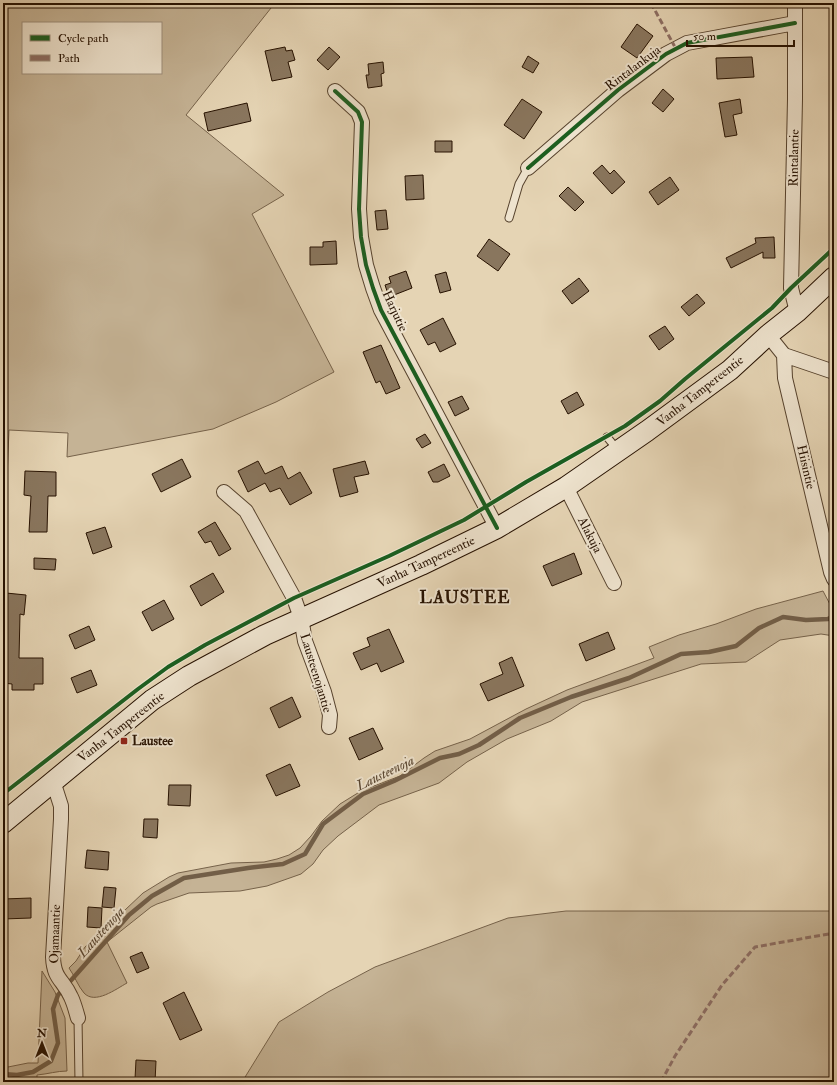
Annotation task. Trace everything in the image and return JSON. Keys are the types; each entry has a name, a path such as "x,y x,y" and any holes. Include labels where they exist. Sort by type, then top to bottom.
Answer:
{"main road":[{"name":"Vanha Tampereentie","path":"3,823 152,700 189,676 265,635 421,565 497,528 566,487 612,444 730,370 797,312 834,277"}],"street":[{"name":"Rintalantie","path":"795,3 795,99 791,288 797,312"},
{"name":"Rintalankuja","path":"528,168 618,90 666,54 687,43 795,23"},
{"name":"Harjutie","path":"335,91 358,112 362,122 359,209 361,237 366,265 381,310 497,528"},
{"path":"768,336 784,355 834,372"},
{"name":"Hiisintie","path":"784,355 785,378 831,572 834,579"},
{"name":"Alakuja","path":"566,487 614,583"},
{"name":"Lausteenojantie","path":"224,492 246,511 294,598 301,618 305,641 324,692 330,715 329,727"},
{"name":"Ojamaantie","path":"53,781 61,806 53,957 54,968 58,978 71,996 78,1018"}],"lane":[{"name":"Rintalankuja","path":"509,218 518,184 528,168"},
{"name":"Ojamaantie","path":"78,1018 79,1082"}],"shaded area":[{"path":"3,3 275,3 186,115 284,195 252,214 334,372 276,402 213,429 67,457 68,433 9,430 5,526 3,526"},
{"path":"823,591 834,612 834,636 821,634 780,640 746,662 701,664 582,702 551,721 507,739 467,762 439,783 379,805 338,836 323,850 313,864 301,874 267,886 240,891 189,893 151,907 107,942 127,983 106,995 94,997 84,993 69,968 76,961 85,947 112,919 125,910 143,893 169,877 178,873 231,863 264,862 289,855 300,848 322,821 340,804 361,791 400,776 435,751 470,739 526,709 567,690 654,658 649,647 679,635 716,624 756,609"},
{"path":"566,911 834,911 834,1082 242,1082 279,1022 328,992 375,967 508,918"},
{"path":"42,971 55,992 65,1018 67,1071 37,1075 37,1082 3,1082 3,1068 28,1063 38,1063"}],"building":[{"path":"637,24 653,36 637,58 621,47"},
{"path":"285,47 286,51 292,50 295,60 288,62 292,77 272,81 265,51"},
{"path":"329,47 340,57 328,70 317,60"},
{"path":"528,56 539,63 533,73 522,67"},
{"path":"752,57 754,77 717,79 716,58"},
{"path":"383,62 384,73 381,74 382,86 368,88 366,75 369,75 368,64"},
{"path":"663,89 674,99 663,112 652,103"},
{"path":"522,99 542,112 524,139 504,125"},
{"path":"740,99 742,113 733,115 737,135 725,137 719,103"},
{"path":"247,103 251,121 208,131 204,113"},
{"path":"435,141 452,141 452,152 435,152"},
{"path":"602,165 610,174 614,170 625,182 612,194 593,173"},
{"path":"423,175 424,199 406,200 405,176"},
{"path":"670,177 679,190 658,205 649,192"},
{"path":"568,187 584,202 575,211 559,196"},
{"path":"386,210 388,229 377,230 375,211"},
{"path":"774,237 775,258 763,258 763,252 731,268 726,258 756,243 755,238"},
{"path":"489,239 510,254 498,271 477,256"},
{"path":"336,241 337,264 310,265 310,247 323,247 323,242"},
{"path":"406,271 412,288 389,297 385,285 391,283 389,277"},
{"path":"446,272 451,290 440,293 435,275"},
{"path":"579,278 589,291 572,304 562,291"},
{"path":"697,294 705,303 689,316 681,307"},
{"path":"443,318 456,344 440,352 435,342 428,345 420,330"},
{"path":"665,326 674,339 659,350 649,336"},
{"path":"381,345 400,388 386,394 380,381 376,383 363,352"},
{"path":"577,392 584,405 568,414 561,401"},
{"path":"462,396 469,409 455,416 448,402"},
{"path":"425,434 431,443 422,448 416,439"},
{"path":"182,459 191,477 161,492 152,474"},
{"path":"258,461 265,474 282,466 288,479 300,472 312,493 290,505 280,488 270,492 265,483 248,492 238,471"},
{"path":"365,461 369,474 354,477 358,492 340,497 333,469"},
{"path":"444,464 450,476 438,482 433,482 428,472"},
{"path":"25,471 56,472 56,496 48,496 47,532 29,532 31,496 24,495"},
{"path":"215,522 231,549 219,556 211,541 205,543 198,532"},
{"path":"105,527 112,547 93,554 86,533"},
{"path":"574,553 582,574 552,586 543,566"},
{"path":"34,558 56,559 55,570 34,569"},
{"path":"213,573 224,592 201,606 190,586"},
{"path":"6,593 26,595 24,615 20,614 19,658 43,658 43,684 34,684 34,690 12,690 12,684 3,683 3,622"},
{"path":"164,600 174,619 152,631 142,612"},
{"path":"89,626 95,640 75,649 69,635"},
{"path":"389,629 404,662 381,672 377,663 361,670 353,653 370,646 367,638"},
{"path":"608,632 615,649 586,661 579,644"},
{"path":"512,657 524,686 488,701 480,684 503,674 499,663"},
{"path":"91,670 97,685 77,693 71,678"},
{"path":"292,697 301,717 279,728 270,708"},
{"path":"373,728 383,749 359,760 349,738"},
{"path":"290,764 300,786 276,796 266,775"},
{"path":"169,785 191,785 190,806 168,805"},
{"path":"144,819 158,819 157,838 143,837"},
{"path":"87,850 109,852 108,870 85,868"},
{"path":"104,887 116,888 114,908 102,907"},
{"path":"31,898 31,918 3,919 3,899"},
{"path":"88,907 102,908 101,928 87,927"},
{"path":"142,952 149,968 137,973 130,957"},
{"path":"184,992 202,1030 180,1040 163,1003"},
{"path":"136,1060 156,1061 155,1082 144,1082 144,1079 135,1079"}],"waterway":[{"name":"Lausteenoja","path":"3,1074 17,1075 33,1072 51,1061 58,1043 53,1009 58,995 129,915 152,896 184,878 283,864 305,854 323,824 363,794 394,781 440,758 459,754 479,745 520,718 571,697 629,678 681,654 709,652 736,646 759,628 783,617 806,620 828,619 834,616"}],"marked path":[{"path":"651,3 676,49"},
{"path":"661,1082 675,1056 722,985 755,947 834,933"}],"cycle path":[{"path":"528,168 618,90 666,54 687,43 795,23"},
{"path":"335,91 358,112 362,122 359,209 361,237 366,265 381,310 497,528"},
{"path":"3,794 138,689 168,667 205,645 294,598 389,556 464,520 526,482 625,426 660,401 772,308 834,248"}],"place":[{"name":"Laustee","path":"124,741"}],"district":[{"name":"LAUSTEE","path":"465,597"}]}
